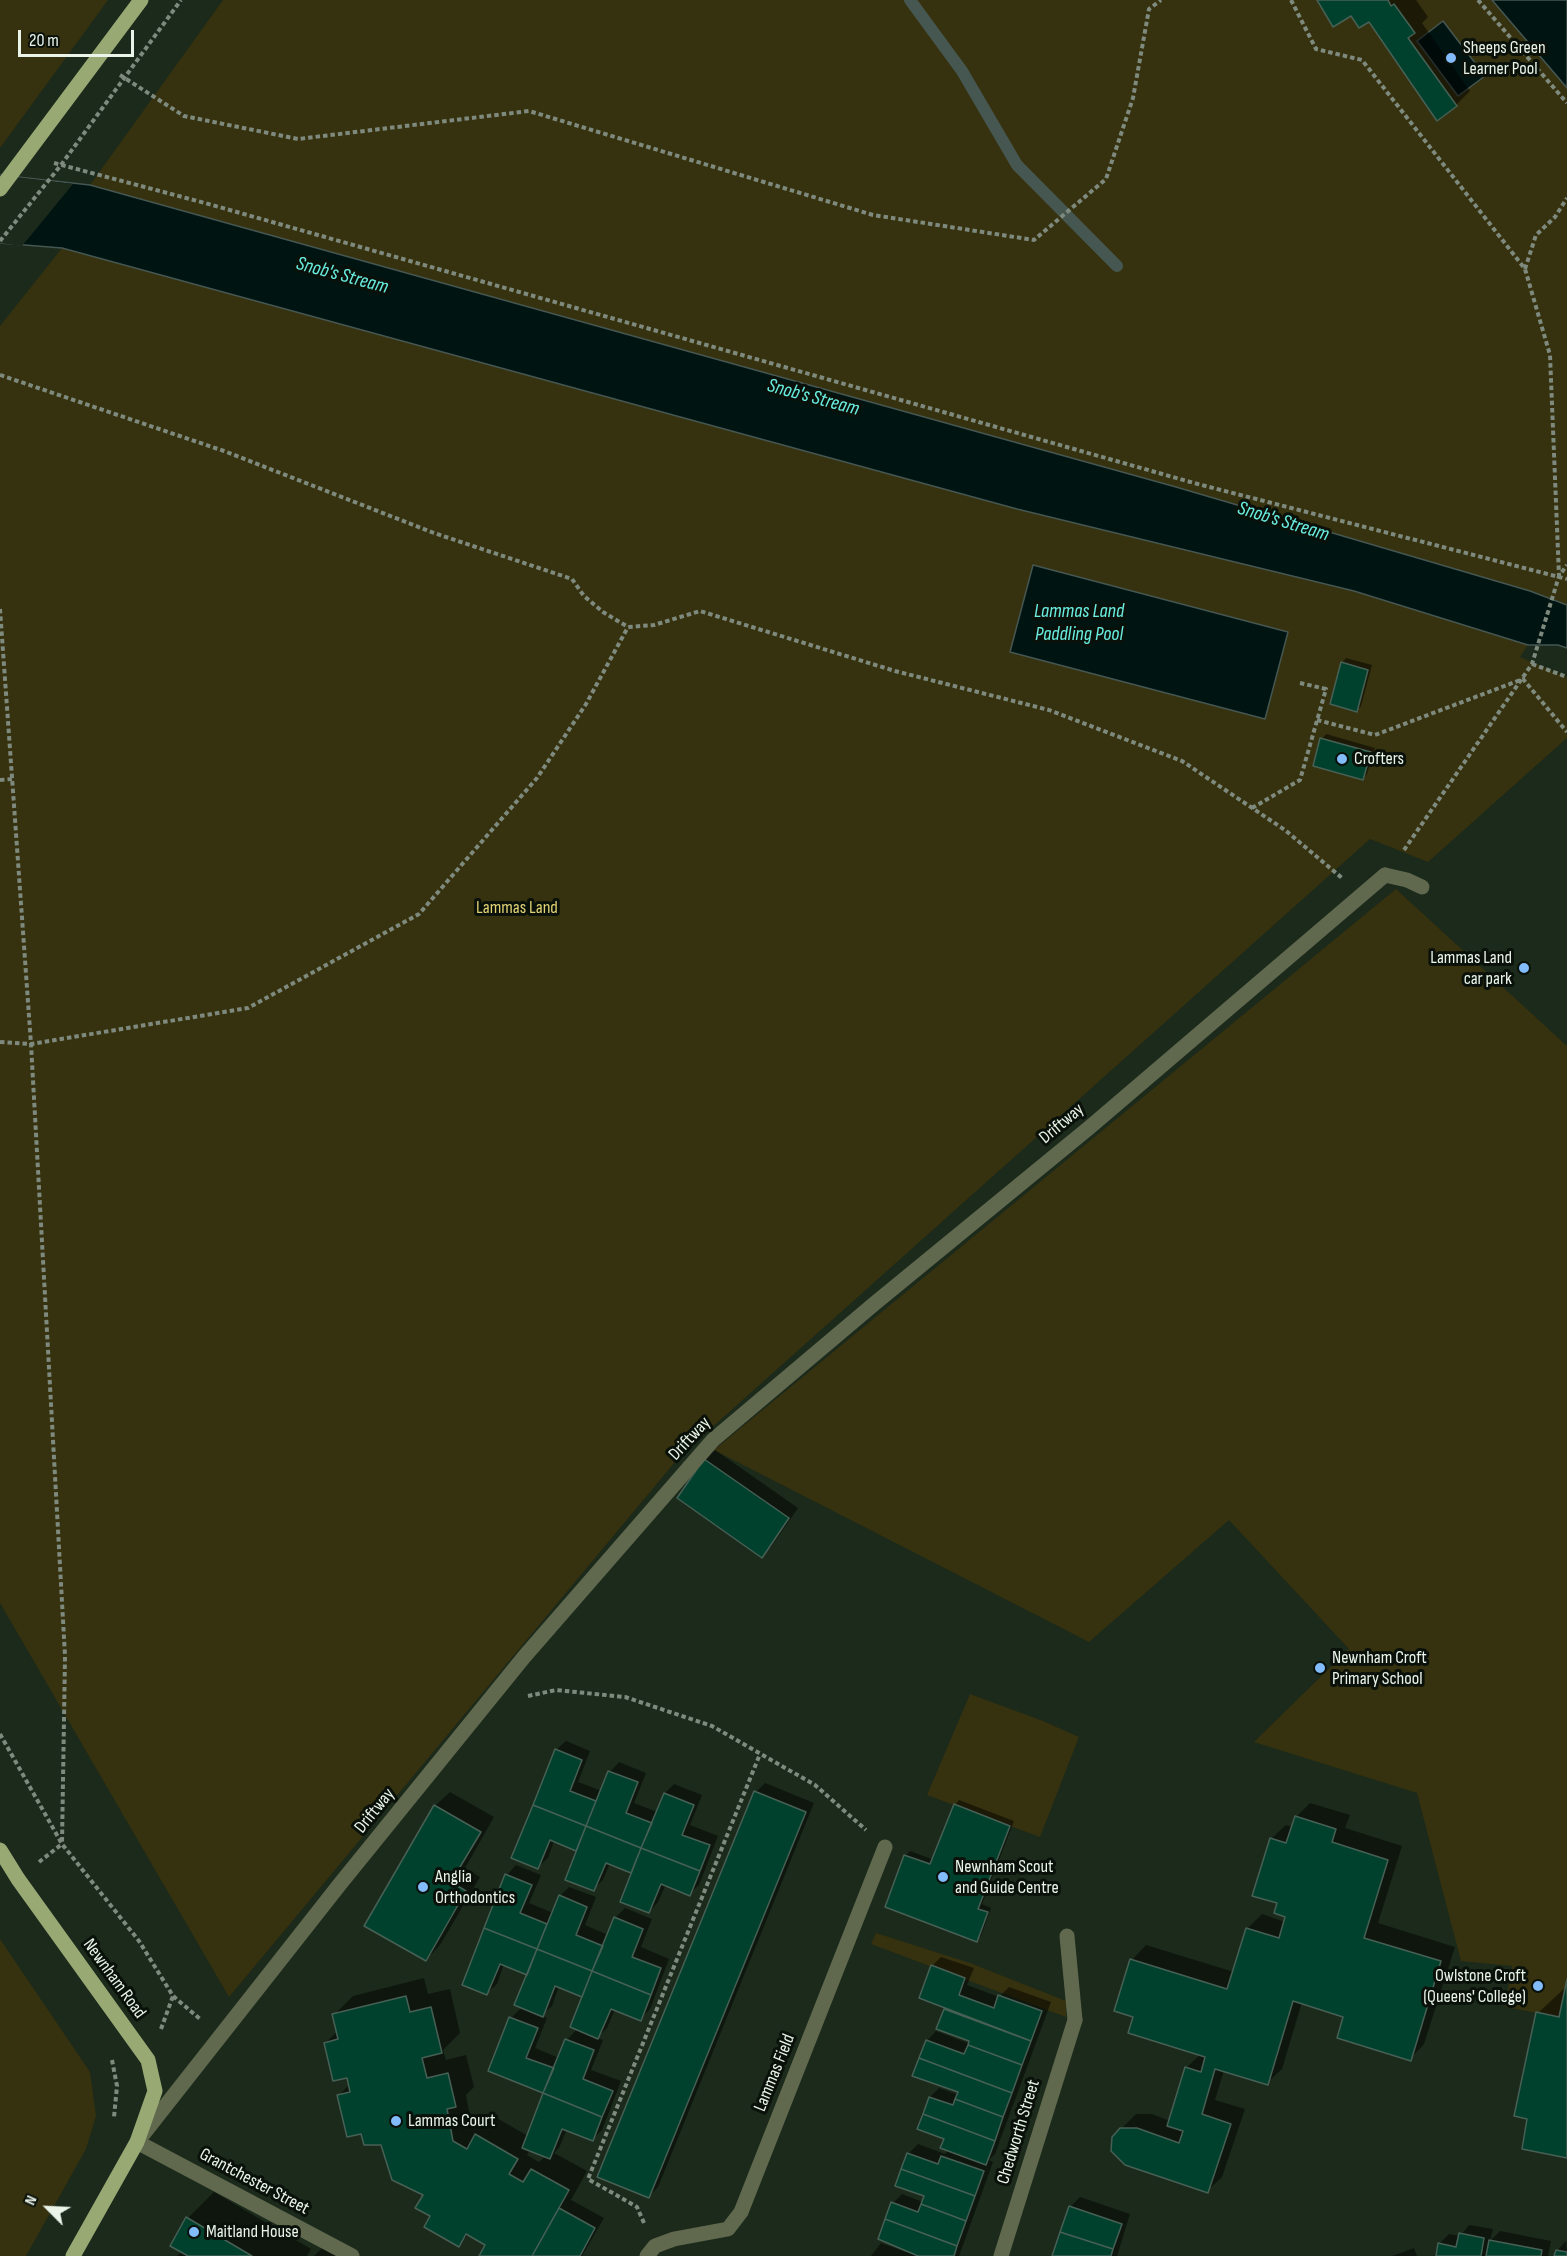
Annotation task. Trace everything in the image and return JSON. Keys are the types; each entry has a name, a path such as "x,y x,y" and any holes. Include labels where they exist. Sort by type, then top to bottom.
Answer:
{"main road":[{"path":"0,189 141,0"},
{"name":"Newnham Road","path":"0,1850 18,1879 148,2060 154,2091 137,2142 73,2256"}],"street":[{"path":"1385,875 1407,880 1422,887"},
{"name":"Driftway","path":"137,2142 340,1884 524,1657 713,1440 1090,1127 1385,875"},
{"name":"Lammas Field","path":"651,2251 674,2240 728,2229 741,2212 885,1847"},
{"name":"Chedworth Street","path":"1001,2256 1076,2020 1067,1936"},
{"name":"Grantchester Street","path":"137,2142 352,2256"}],"path":[{"path":"0,241 61,165 181,0"},
{"path":"97,60 184,116 298,140 529,111 873,215 1034,240 1106,179 1133,98 1149,9 1161,0"},
{"path":"1291,0 1316,49 1362,60 1525,269 1550,355 1559,576 1556,589 1532,664 1385,875"},
{"path":"1478,0 1567,103"},
{"path":"24,156 205,203 1194,483 1567,579"},
{"path":"1525,269 1536,235 1555,217 1567,198"},
{"path":"0,375 224,452 434,533 572,579 584,596 603,612 628,627 654,625 700,611 895,671 1049,710 1182,762 1285,830 1361,895"},
{"path":"1559,576 1567,566"},
{"path":"0,609 31,1044 65,1656 62,1844"},
{"path":"0,1042 31,1044 248,1008 419,914 537,778 586,704 628,627"},
{"path":"1532,664 1567,677"},
{"path":"1317,720 1375,735 1523,679"},
{"path":"1523,679 1567,732"},
{"path":"1252,808 1300,780 1326,689 1300,683"},
{"path":"0,780 12,779"},
{"path":"523,1697 556,1690 625,1696 712,1726 815,1785 885,1847"},
{"path":"0,1734 62,1844 139,1941 173,1996 221,2036"},
{"path":"651,2251 637,2207 588,2179 760,1754"}],"green space":[{"path":"0,0 108,0 0,148"},
{"path":"223,0 1492,0 1567,88 1567,605 1530,591 1176,487 90,185"},
{"name":"Lammas Land","path":"62,248 1017,509 1354,591 1528,645 1520,657 1567,677 1567,738 1428,862 1370,839 680,1456 229,1997 0,1603 0,326"},
{"path":"1396,889 1567,1046 1567,1979 1559,2017 1505,2007 1512,1966 1461,1961 1417,1793 1254,1742 1349,1649 1229,1520 1089,1642 714,1450"},
{"path":"970,1694 1079,1737 1040,1837 927,1795"},
{"path":"876,1933 970,1963 1066,2001 1066,2017 871,1944"},
{"path":"0,1939 90,2072 96,2116 86,2149 26,2256 0,2256"}],"water":[{"path":"1492,0 1567,0 1567,88"},
{"name":"Sheeps Green Learner Pool","path":"1443,21 1485,76 1458,96 1417,41"},
{"name":"Snob's Stream","path":"0,175 90,185 1176,487 1530,591 1567,605 1567,648 1558,645 1528,645 1354,591 1017,509 62,248 0,243"},
{"name":"Lammas Land Paddling Pool","path":"1033,565 1288,632 1265,719 1010,652"}],"pier":[{"path":"0,175 73,184 22,246 0,243"}],"building":[{"path":"1317,0 1388,0 1391,6 1394,4 1415,33 1408,38 1457,106 1437,121 1369,22 1359,28 1351,16 1333,27"},
{"path":"1341,662 1368,670 1357,712 1330,704"},
{"name":"Crofters","path":"1320,738 1371,752 1363,780 1313,766"},
{"path":"704,1459 789,1518 762,1558 677,1498"},
{"path":"555,1749 582,1760 570,1791 596,1801 586,1826 533,1805"},
{"path":"608,1771 638,1782 626,1813 652,1823 641,1848 586,1826"},
{"path":"754,1791 806,1812 649,2198 597,2177"},
{"path":"664,1793 694,1805 682,1835 710,1845 700,1871 641,1848"},
{"name":"Newnham Scout and Guide Centre","path":"954,1804 1010,1826 978,1909 988,1912 977,1942 885,1907 904,1855 930,1864"},
{"name":"Anglia Orthodontics","path":"434,1805 481,1832 451,1882 466,1891 426,1961 364,1926"},
{"path":"533,1805 586,1826 576,1851 550,1840 538,1869 511,1858"},
{"path":"1295,1816 1336,1829 1332,1842 1388,1860 1364,1938 1441,1961 1411,2061 1337,2038 1343,2017 1293,2001 1268,2085 1215,2069 1202,2114 1231,2124 1208,2193 1125,2165 1111,2151 1112,2137 1120,2128 1137,2128 1179,2143 1183,2131 1167,2126 1185,2067 1201,2072 1205,2057 1128,2033 1133,2017 1114,2011 1130,1959 1227,1989 1246,1928 1279,1938 1285,1917 1274,1913 1277,1903 1252,1896 1270,1838 1286,1843"},
{"path":"586,1826 641,1848 631,1873 606,1863 594,1891 565,1880"},
{"path":"641,1848 700,1871 690,1896 661,1884 649,1913 620,1902"},
{"path":"505,1874 532,1885 520,1913 547,1924 537,1949 484,1928"},
{"path":"559,1895 587,1907 576,1935 603,1946 592,1971 537,1949"},
{"path":"614,1917 643,1929 632,1957 661,1968 651,1995 592,1971"},
{"path":"484,1928 537,1949 527,1975 500,1964 487,1995 462,1985"},
{"path":"537,1949 592,1971 582,1997 555,1986 543,2017 514,2005"},
{"path":"931,1965 965,1978 959,1995 994,2008 998,1995 1042,2011 1031,2041 919,1998"},
{"path":"592,1971 651,1995 641,2021 611,2009 598,2039 570,2027"},
{"name":"Owlstone Croft (Queens' College)","path":"1567,1979 1567,2158 1522,2149 1527,2119 1514,2116 1536,2012 1559,2017"},
{"name":"Lammas Court","path":"406,1996 410,2012 431,2007 442,2053 422,2058 427,2078 448,2073 456,2107 447,2109 453,2141 467,2149 475,2134 518,2159 509,2174 523,2182 531,2169 569,2190 532,2256 479,2256 485,2245 466,2234 459,2247 424,2227 430,2216 415,2208 423,2195 392,2180 381,2145 364,2145 361,2134 347,2137 337,2095 350,2092 347,2078 333,2081 324,2043 338,2039 332,2014"},
{"path":"944,2009 1031,2041 1022,2065 968,2045 969,2041 936,2029"},
{"path":"509,2017 538,2028 526,2058 554,2068 543,2093 488,2071"},
{"path":"565,2039 594,2050 583,2079 613,2091 602,2117 543,2093"},
{"path":"926,2040 964,2054 968,2045 1022,2065 1012,2093 919,2058"},
{"path":"919,2058 1012,2093 1003,2117 955,2099 958,2092 912,2076"},
{"path":"543,2093 602,2117 593,2141 562,2129 550,2159 522,2148"},
{"path":"929,2097 953,2105 955,2099 1003,2117 995,2141 923,2114"},
{"path":"923,2114 995,2141 986,2165 940,2148 944,2139 917,2129"},
{"path":"907,2153 938,2164 941,2156 984,2171 975,2196 901,2169"},
{"path":"901,2169 975,2196 966,2221 921,2204 924,2196 895,2186"},
{"path":"891,2202 918,2212 921,2204 966,2221 957,2246 885,2219"},
{"path":"1069,2206 1122,2224 1113,2249 1060,2232"},
{"path":"559,2208 595,2228 580,2256 532,2256"},
{"name":"Maitland House","path":"186,2217 252,2256 188,2256 170,2246"},
{"path":"885,2219 957,2246 954,2256 918,2256 878,2239"},
{"path":"1060,2232 1113,2249 1111,2256 1052,2256"},
{"path":"1459,2233 1484,2238 1481,2256 1436,2256 1438,2243 1456,2247"},
{"path":"1489,2240 1542,2250 1541,2256 1486,2256"},
{"path":"1556,2250 1567,2252 1567,2256 1554,2256"}],"waterway":[{"path":"910,0 962,71 1017,165 1117,266"}],"place":[{"name":"Sheeps Green Learner Pool","path":"1451,58"},
{"name":"Crofters","path":"1342,759"},
{"name":"Lammas Land car park","path":"1524,968"},
{"name":"Newnham Croft Primary School","path":"1320,1668"},
{"name":"Newnham Scout and Guide Centre","path":"943,1877"},
{"name":"Anglia Orthodontics","path":"423,1887"},
{"name":"Owlstone Croft (Queens' College)","path":"1538,1986"},
{"name":"Lammas Court","path":"396,2121"},
{"name":"Maitland House","path":"194,2232"}]}
